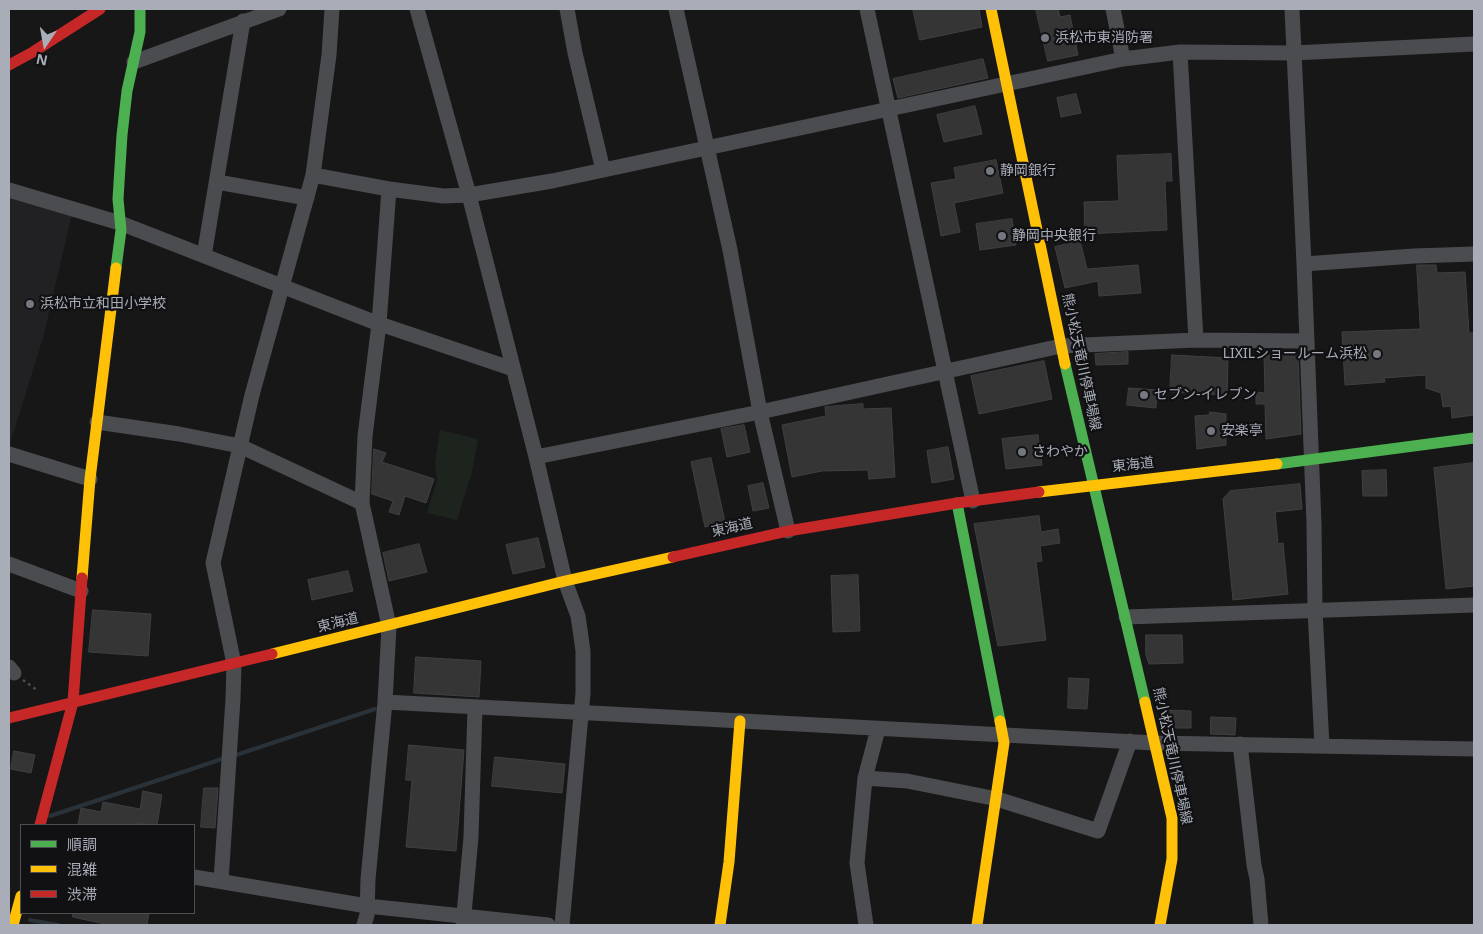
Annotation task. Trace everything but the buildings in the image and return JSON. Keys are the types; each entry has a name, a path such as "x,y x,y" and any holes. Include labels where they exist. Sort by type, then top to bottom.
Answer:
{"main road":[{"path":"9,65 34,52 100,9"},
{"path":"40,824 73,702 90,479 121,230 118,200 122,135 128,91 140,32 140,9"},
{"name":"熊小松天竜川停車場線","path":"991,9 1061,346 1172,818 1174,842 1160,925"},
{"name":"東海道","path":"9,718 389,626 565,581 788,531 957,503 1474,438"},
{"path":"957,503 1004,743 977,925"},
{"path":"720,925 729,862 740,721"},
{"path":"13,925 20,900"}],"street":[{"path":"134,62 279,9"},
{"path":"221,882 234,664 213,563 252,395 313,175 329,55 332,9"},
{"path":"417,9 469,195 536,457 565,581 578,616 584,652 583,693 562,925"},
{"path":"567,9 575,53 602,170"},
{"path":"676,9 730,250 760,412 788,531"},
{"path":"867,9 973,501"},
{"path":"1112,9 1123,59"},
{"path":"1292,9 1304,264 1314,524 1315,610 1322,746"},
{"path":"204,256 244,21"},
{"path":"313,175 388,189 443,196 469,195 552,181 1123,59 1180,52 1294,53 1474,44"},
{"path":"1180,52 1196,340"},
{"path":"216,182 307,198"},
{"path":"364,925 385,702 389,626 362,503 365,436 379,324 388,189"},
{"path":"9,190 120,223 282,288 379,324 513,369"},
{"path":"1304,264 1414,256 1474,254"},
{"path":"536,457 760,412 1061,346 1196,340 1306,340"},
{"path":"97,422 179,434 240,446 362,503"},
{"path":"9,454 90,479"},
{"path":"9,564 81,591"},
{"path":"1126,617 1474,604"},
{"path":"385,702 1155,743 1474,749"},
{"path":"464,921 470,837 475,708"},
{"path":"866,925 857,862 865,778 878,729"},
{"path":"865,778 907,781 997,799 1098,832 1130,741"},
{"path":"1240,744 1254,865 1258,879 1261,925"},
{"path":"195,877 464,921 548,925"}],"shaded area":[{"name":"浜松市立和田小学校","path":"9,196 72,214 43,338 9,447"},
{"path":"440,430 478,439 472,472 457,520 427,513 437,480 435,463"}],"waterway":[{"path":"236,755 375,709"},
{"path":"50,816 222,759"},
{"path":"30,920 58,925"}],"traffic: fast":[{"path":"116,268 121,230 118,199 122,135 127,91 140,32 140,9"},
{"path":"1065,364 1145,702"},
{"path":"1277,464 1474,438"},
{"path":"957,503 1000,721"}],"traffic: slow":[{"path":"991,9 1065,364"},
{"path":"82,578 90,479 116,268"},
{"path":"1039,492 1277,464"},
{"path":"272,654 565,581 673,557"},
{"path":"1145,702 1172,818 1172,859 1160,925"},
{"path":"720,925 729,862 740,721"},
{"path":"977,925 1004,743 1000,721"},
{"path":"13,925 20,900"}],"traffic: jam":[{"path":"9,65 33,52 100,9"},
{"path":"673,557 788,531 957,503 1039,492"},
{"path":"40,824 73,702 82,578"},
{"path":"9,718 272,654"}],"place":[{"name":"浜松市東消防署","path":"1045,38"},
{"name":"静岡銀行","path":"990,171"},
{"name":"静岡中央銀行","path":"1002,236"},
{"name":"浜松市立和田小学校","path":"30,304"},
{"name":"LIXILショールーム浜松","path":"1377,354"},
{"name":"セブン-イレブン","path":"1144,395"},
{"name":"安楽亭","path":"1211,431"},
{"name":"さわやか","path":"1022,452"}]}
